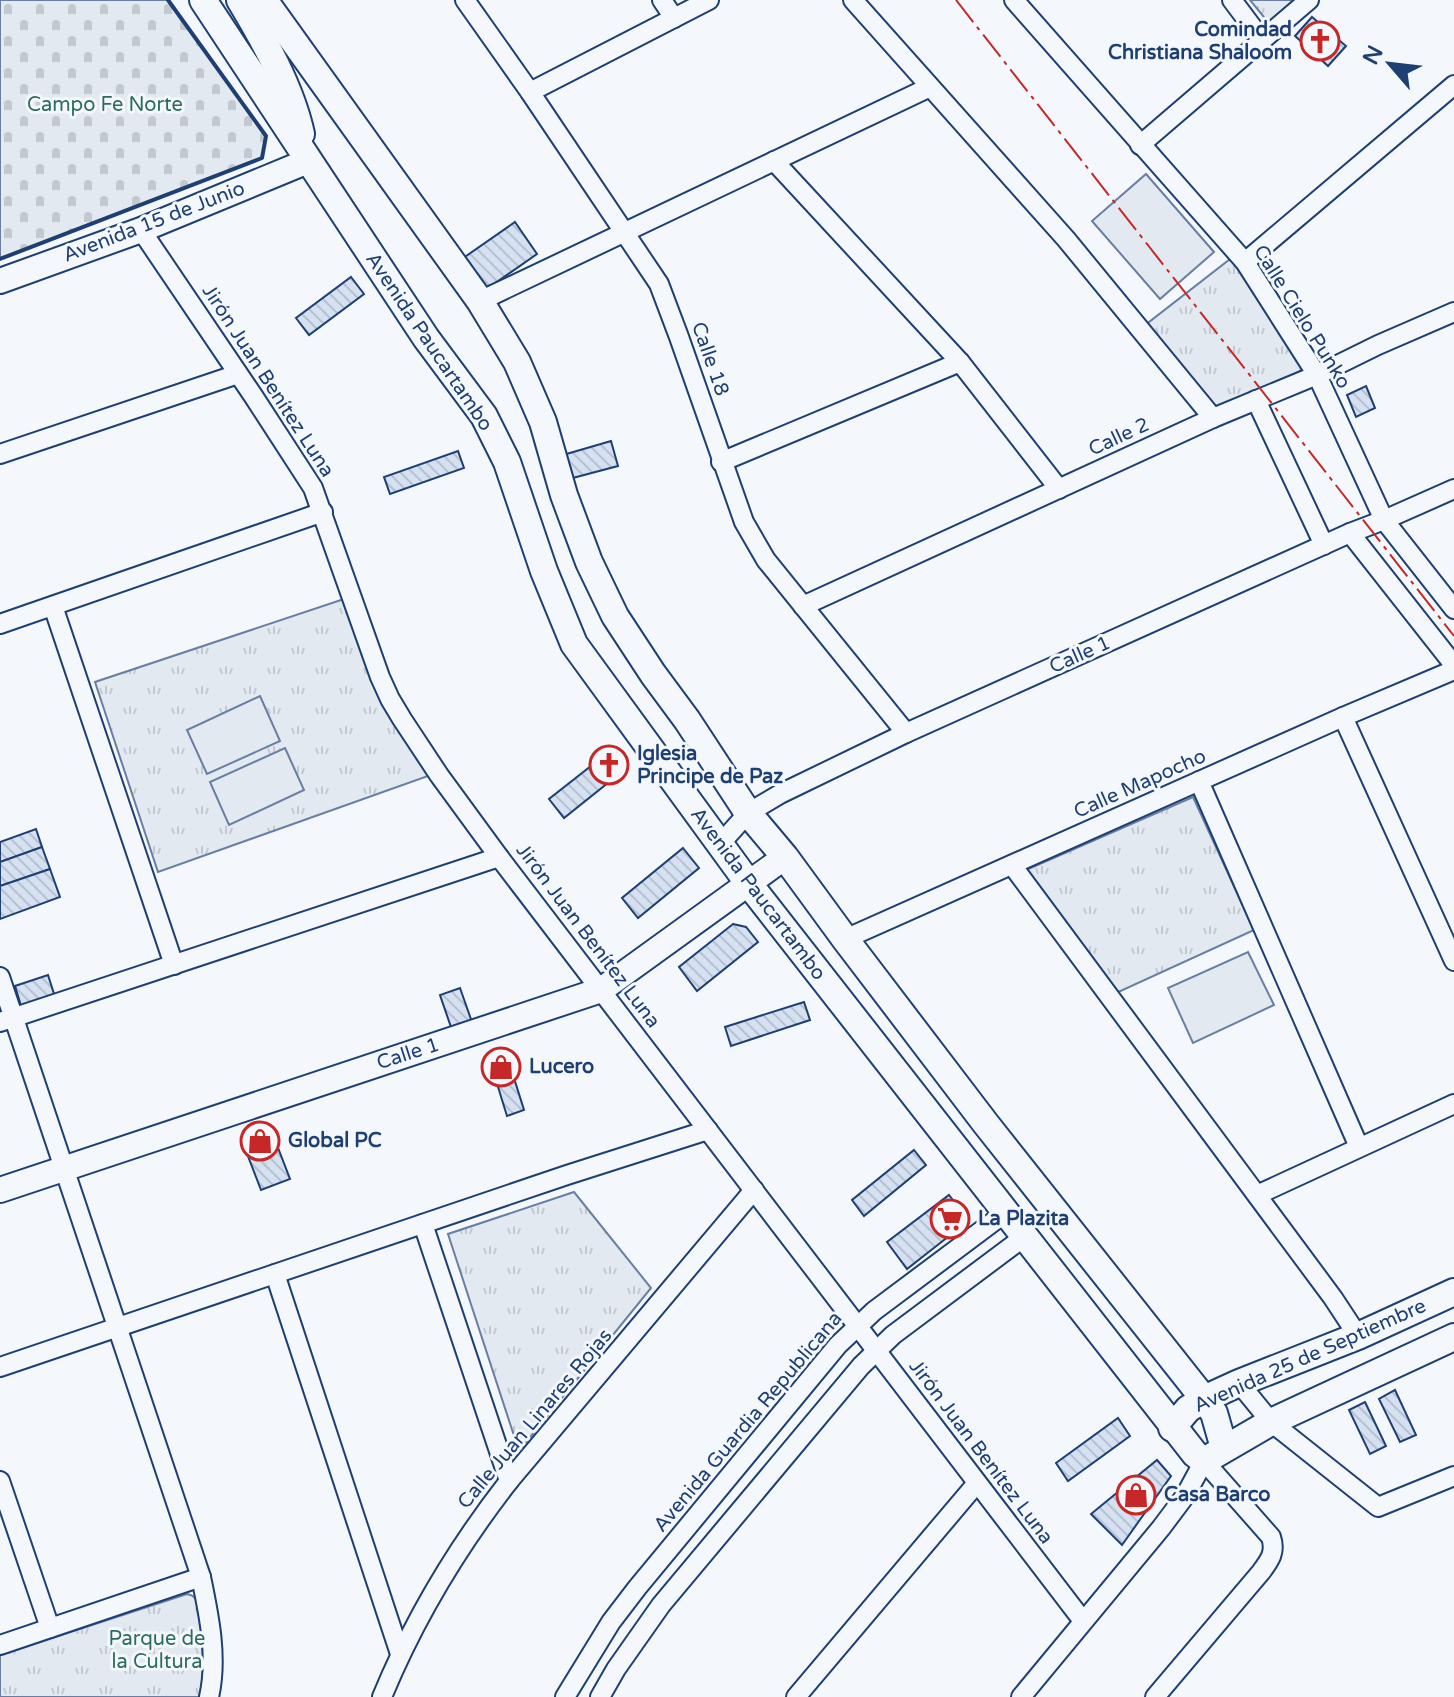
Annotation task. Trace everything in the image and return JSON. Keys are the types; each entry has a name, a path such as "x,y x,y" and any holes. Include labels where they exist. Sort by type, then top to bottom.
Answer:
{"main road":[{"name":"Avenida Paucartambo","path":"203,0 426,338 484,416 507,462 544,571 574,644 749,884 1172,1428 1195,1454 1214,1454 1214,1413 1204,1399 1083,1249 785,857 748,813 615,616 589,562 564,495 543,422 517,362 480,301 264,0"},
{"path":"240,0 266,43 293,106 308,161"},
{"name":"Avenida 25 de Septiembre","path":"1172,1428 1188,1409 1204,1399 1358,1336 1454,1292"},
{"name":"Avenida 25 de Septiembre","path":"1214,1454 1271,1422 1454,1337"}],"street":[{"name":"Calle 18","path":"465,0 659,284 744,522 766,560 906,733"},
{"path":"662,0 674,18"},
{"path":"530,92 709,0"},
{"path":"853,0 1066,239 1213,418"},
{"name":"Calle Cielo Punko","path":"1014,0 1245,262 1317,375 1384,520 1454,609"},
{"path":"1232,0 1262,40"},
{"path":"1140,145 1309,0"},
{"path":"480,301 930,87"},
{"path":"1245,262 1451,92"},
{"name":"Avenida 15 de Junio","path":"0,281 141,230 308,161"},
{"path":"774,161 960,362 1059,489"},
{"name":"Jirón Juan Benítez Luna","path":"141,230 313,488 380,677 402,719 439,775 1083,1621"},
{"name":"Calle 2","path":"803,606 1213,418 1317,375 1454,312"},
{"path":"721,462 960,362"},
{"path":"0,454 238,374"},
{"path":"1256,400 1324,545"},
{"name":"Calle 1","path":"720,844 748,813 780,794 906,733 1454,489"},
{"path":"0,624 323,512"},
{"path":"1350,533 1454,668"},
{"path":"53,606 174,965"},
{"name":"Calle Mapocho","path":"845,939 1454,668"},
{"path":"1343,717 1454,961"},
{"path":"1199,781 1359,1147"},
{"path":"7,1020 499,857"},
{"name":"Calle 1","path":"0,1190 601,990 785,857"},
{"path":"1012,865 1358,1336"},
{"path":"0,977 7,1020 64,1169 201,1577 212,1645 209,1697"},
{"path":"1257,1195 1454,1104"},
{"path":"0,1367 708,1130"},
{"name":"Calle Juan Linares Rojas","path":"382,1697 400,1654 442,1575 475,1526 509,1481 754,1190"},
{"name":"Avenida Guardia Republicana","path":"565,1697 599,1641 637,1588 857,1325 1005,1213"},
{"path":"423,1224 509,1481"},
{"path":"600,1697 638,1636 687,1572 876,1350 1024,1237"},
{"path":"275,1274 400,1654"},
{"path":"1239,1383 1271,1422 1378,1507 1454,1476"},
{"path":"1021,1697 1177,1507 1214,1454 1271,1537 1273,1553 1261,1572 1155,1697"},
{"path":"0,1481 50,1628"},
{"path":"796,1697 977,1483"},
{"path":"0,1645 201,1577"}],"green space":[{"name":"Campo Fe Norte","path":"0,0 168,0 266,136 262,158 0,259"},
{"path":"1250,0 1294,0 1268,22"},
{"path":"1146,174 1214,252 1160,299 1092,221"},
{"path":"1234,256 1313,365 1215,412 1144,326"},
{"path":"344,599 403,736 428,776 158,872 95,682"},
{"path":"260,696 280,741 207,774 187,730"},
{"path":"285,748 304,790 229,825 210,782"},
{"path":"1193,797 1254,930 1114,994 1026,870"},
{"path":"1248,952 1274,1005 1193,1043 1168,988"},
{"path":"574,1192 651,1288 519,1451 448,1234"},
{"name":"Parque de la Cultura","path":"187,1594 197,1601 201,1620 203,1663 199,1697 0,1697 0,1655"}],"building":[{"name":"Comindad Christiana Shaloom","path":"1312,17 1346,46 1328,66 1295,36"},
{"path":"515,222 537,254 481,293 459,261"},
{"path":"351,277 364,294 309,335 296,318"},
{"path":"1366,386 1375,408 1356,417 1347,395"},
{"path":"611,441 618,466 569,479 563,455"},
{"path":"458,451 464,468 390,494 384,477"},
{"path":"610,751 624,770 564,818 549,799"},
{"path":"36,829 42,847 0,862 0,842"},
{"path":"42,847 50,869 0,886 0,862"},
{"path":"683,848 699,868 638,918 622,898"},
{"path":"50,869 60,897 0,919 0,886"},
{"path":"733,924 746,927 758,942 697,991 679,967"},
{"path":"48,975 55,997 22,1009 15,986"},
{"path":"460,988 473,1025 453,1033 440,995"},
{"path":"804,1002 810,1020 731,1046 725,1027"},
{"path":"507,1056 524,1110 507,1116 490,1061"},
{"path":"270,1127 290,1179 261,1190 241,1138"},
{"path":"914,1150 926,1165 864,1216 852,1200"},
{"path":"949,1195 963,1213 958,1229 907,1269 887,1242"},
{"path":"1395,1390 1416,1435 1400,1442 1379,1399"},
{"path":"1365,1402 1386,1446 1370,1454 1349,1410"},
{"path":"1118,1418 1130,1436 1068,1481 1056,1463"},
{"name":"Casa Barco","path":"1157,1460 1171,1476 1122,1545 1091,1514"}],"wall":[{"path":"0,259 262,158 266,136 168,0"}],"power":[{"path":"956,0 1454,636"}],"place":[{"name":"Comindad Christiana Shaloom","path":"1320,41"},
{"name":"Iglesia Principe de Paz","path":"609,765"},
{"name":"Lucero","path":"501,1067"},
{"name":"Global PC","path":"260,1141"},
{"name":"La Plazita","path":"950,1219"},
{"name":"Casa Barco","path":"1136,1495"}]}
